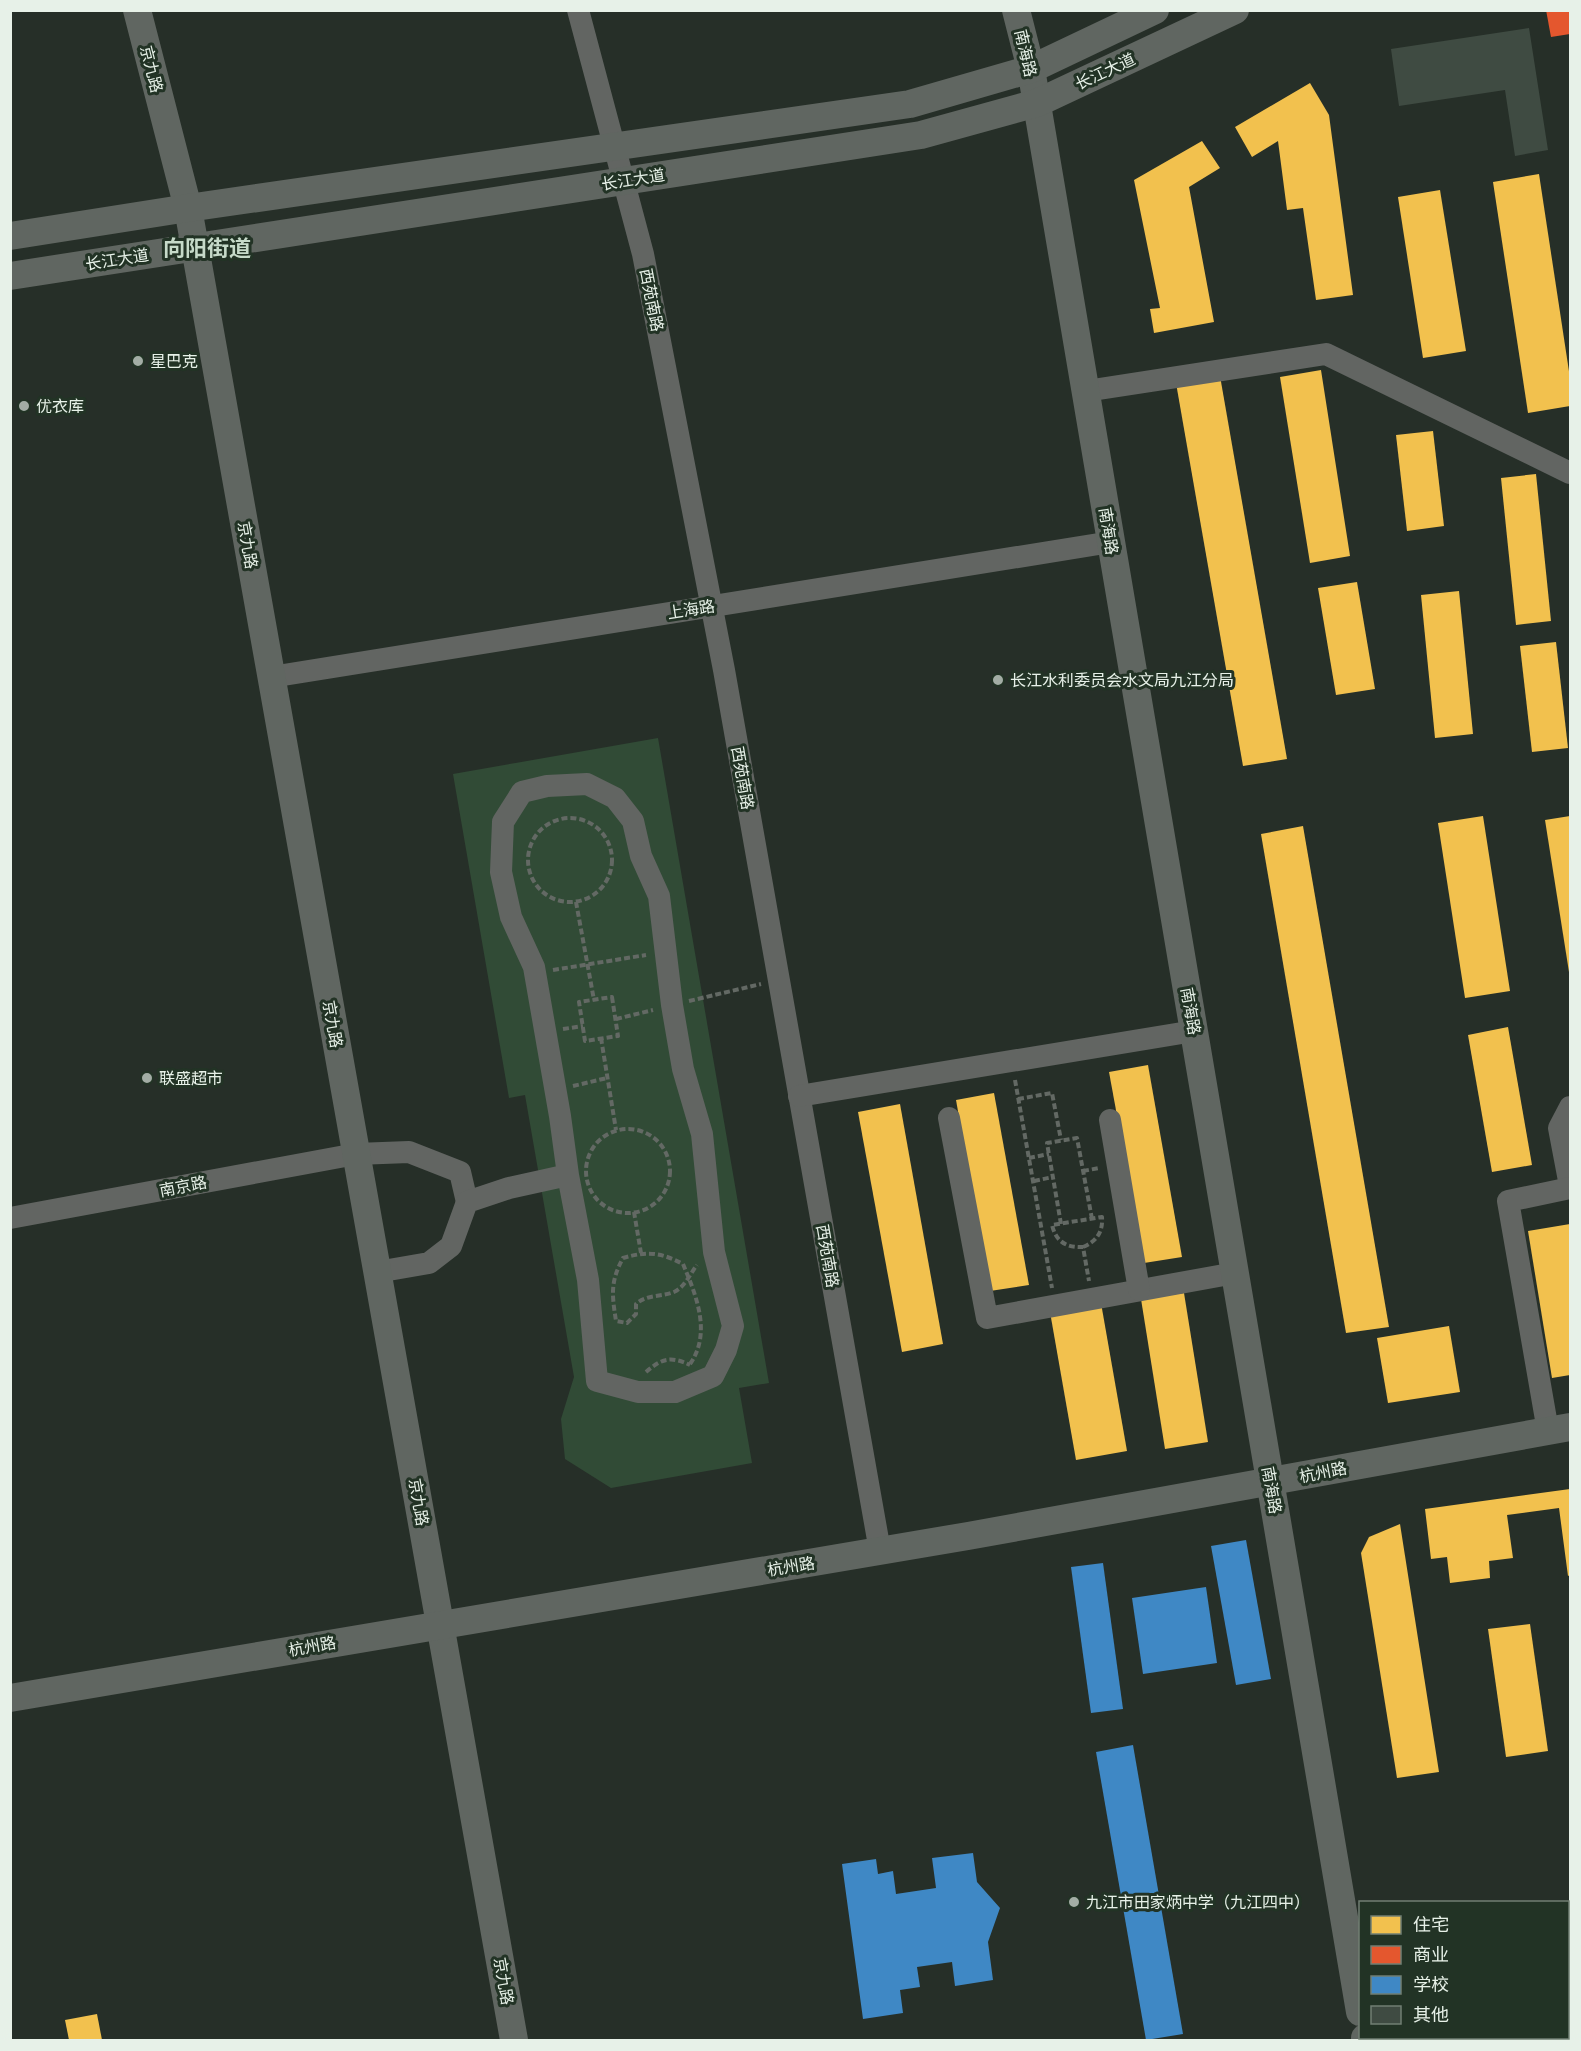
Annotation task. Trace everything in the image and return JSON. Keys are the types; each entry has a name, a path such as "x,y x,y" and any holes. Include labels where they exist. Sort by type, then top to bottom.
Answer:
{"main road":[{"name":"京九路","path":"137,10 188,208 514,2040"},
{"name":"南海路","path":"1016,10 1037,103 1359,2006"},
{"name":"长江大道","path":"10,236 188,208 910,104 1031,69 1155,10"},
{"name":"长江大道","path":"10,276 921,135 1037,103 1235,10"},
{"name":"杭州路","path":"10,1698 880,1551 1559,1429"}],"street":[{"name":"西苑南路","path":"578,10 643,254 711,606 880,1551"},
{"path":"1086,392 1326,354 1570,473"},
{"name":"上海路","path":"271,677 1111,542"},
{"path":"587,784 615,798 633,821 641,856 658,896 665,952 683,1069 702,1134 714,1252 733,1326 726,1350 713,1376 675,1392 638,1392 597,1381 588,1280 568,1175 534,967 511,917 501,872 503,822 522,792 547,786 587,784"},
{"path":"799,1096 1194,1031"},
{"path":"1559,1429 1509,1201 1570,1187 1559,1128 1570,1107"},
{"path":"949,1118 987,1318 1235,1273"},
{"path":"1110,1120 1139,1290"},
{"name":"南京路","path":"10,1218 356,1154 409,1152 460,1172 467,1202"},
{"path":"377,1272 429,1263 451,1246 467,1202 509,1188 568,1175"}],"path":[{"path":"572,818 597,827 606,838 611,850 612,864 609,877 601,889 590,897 576,902 562,902 549,896 538,887 531,875 528,861 530,848 536,835 546,825 572,818"},
{"path":"576,902 594,1000"},
{"path":"535,973 665,952"},
{"path":"616,1019 779,979"},
{"path":"612,997 616,1019 618,1036 585,1041 579,1002 612,997"},
{"path":"601,1038 616,1130"},
{"path":"1011,1061 1055,1306"},
{"path":"555,1090 607,1078"},
{"path":"1018,1099 1053,1093 1061,1140"},
{"path":"630,1128 643,1131 655,1138 669,1161 670,1174 666,1188 658,1200 647,1208 634,1212 620,1212 607,1207 596,1198 589,1185 586,1171 591,1152 604,1136 616,1130 630,1128"},
{"path":"1061,1224 1047,1143 1061,1140 1077,1138 1092,1219"},
{"path":"1029,1158 1049,1154"},
{"path":"1033,1182 1053,1177"},
{"path":"634,1212 641,1253"},
{"path":"1102,1217 1103,1225 1096,1239 1083,1247 1069,1246 1057,1238 1052,1226 1061,1224 1102,1217"},
{"path":"1083,1247 1093,1299"},
{"path":"689,1364 698,1353 699,1309 688,1277 682,1264 664,1255 641,1253 623,1258 615,1273 612,1292 616,1321 627,1323 636,1314 636,1304 642,1299 674,1292 684,1285 688,1277 698,1263 714,1252"}],"green space":[{"path":"658,738 769,1383 739,1388 752,1463 611,1488 565,1459 561,1419 574,1377 525,1095 509,1098 453,774"}],"building: 住宅":[{"path":"1310,83 1329,115 1353,295 1316,300 1303,208 1287,210 1278,141 1252,157 1235,127"},
{"path":"1202,141 1220,168 1189,187 1214,322 1154,333 1150,309 1160,308 1134,180"},
{"path":"1539,174 1570,378 1570,406 1528,413 1493,182"},
{"path":"1440,190 1466,351 1423,358 1398,197"},
{"path":"1321,370 1350,556 1310,563 1280,377"},
{"path":"1220,376 1287,759 1243,766 1176,383"},
{"path":"1433,431 1444,526 1407,531 1396,435"},
{"path":"1536,474 1551,621 1516,625 1501,478"},
{"path":"1357,582 1375,689 1336,695 1318,588"},
{"path":"1459,591 1473,734 1435,738 1421,595"},
{"path":"1556,642 1568,748 1532,752 1520,646"},
{"path":"1483,816 1510,991 1465,998 1438,823"},
{"path":"1570,816 1570,971 1569,972 1545,820"},
{"path":"1303,826 1389,1327 1346,1333 1261,834"},
{"path":"1508,1027 1532,1165 1492,1172 1468,1035"},
{"path":"1148,1065 1182,1257 1144,1263 1109,1072"},
{"path":"994,1093 1029,1285 990,1291 956,1100"},
{"path":"900,1104 943,1344 902,1352 858,1112"},
{"path":"1570,1224 1570,1375 1552,1378 1528,1231"},
{"path":"1184,1293 1208,1442 1165,1449 1141,1299"},
{"path":"1101,1303 1127,1451 1076,1460 1050,1312"},
{"path":"1449,1326 1460,1392 1388,1403 1377,1338"},
{"path":"1570,1489 1570,1575 1568,1576 1559,1508 1507,1515 1513,1558 1489,1561 1490,1578 1450,1583 1447,1557 1431,1559 1425,1509"},
{"path":"1400,1524 1439,1772 1397,1778 1361,1553 1369,1537"},
{"path":"1530,1624 1548,1751 1506,1757 1488,1629"},
{"path":"97,2014 102,2040 69,2040 65,2020"}],"building: 商业":[{"path":"1546,10 1570,10 1570,34 1551,37"}],"building: 学校":[{"path":"1246,1540 1271,1679 1236,1685 1211,1546"},
{"path":"1103,1563 1123,1709 1091,1713 1071,1567"},
{"path":"1206,1587 1217,1663 1143,1674 1132,1598"},
{"path":"1133,1745 1183,2034 1146,2040 1096,1752"},
{"path":"973,1853 977,1882 1000,1908 988,1942 993,1980 955,1986 952,1962 917,1967 920,1987 900,1990 903,2013 863,2019 842,1864 876,1859 878,1874 893,1871 896,1894 936,1888 932,1858"}],"building: 其他":[{"path":"1529,28 1548,150 1515,156 1505,90 1399,106 1391,49"}],"place":[{"name":"星巴克","path":"138,361"},
{"name":"优衣库","path":"24,406"},
{"name":"长江水利委员会水文局九江分局","path":"998,680"},
{"name":"联盛超市","path":"147,1078"},
{"name":"九江市田家炳中学（九江四中）","path":"1074,1902"}],"district":[{"name":"向阳街道","path":"207,248"}]}
